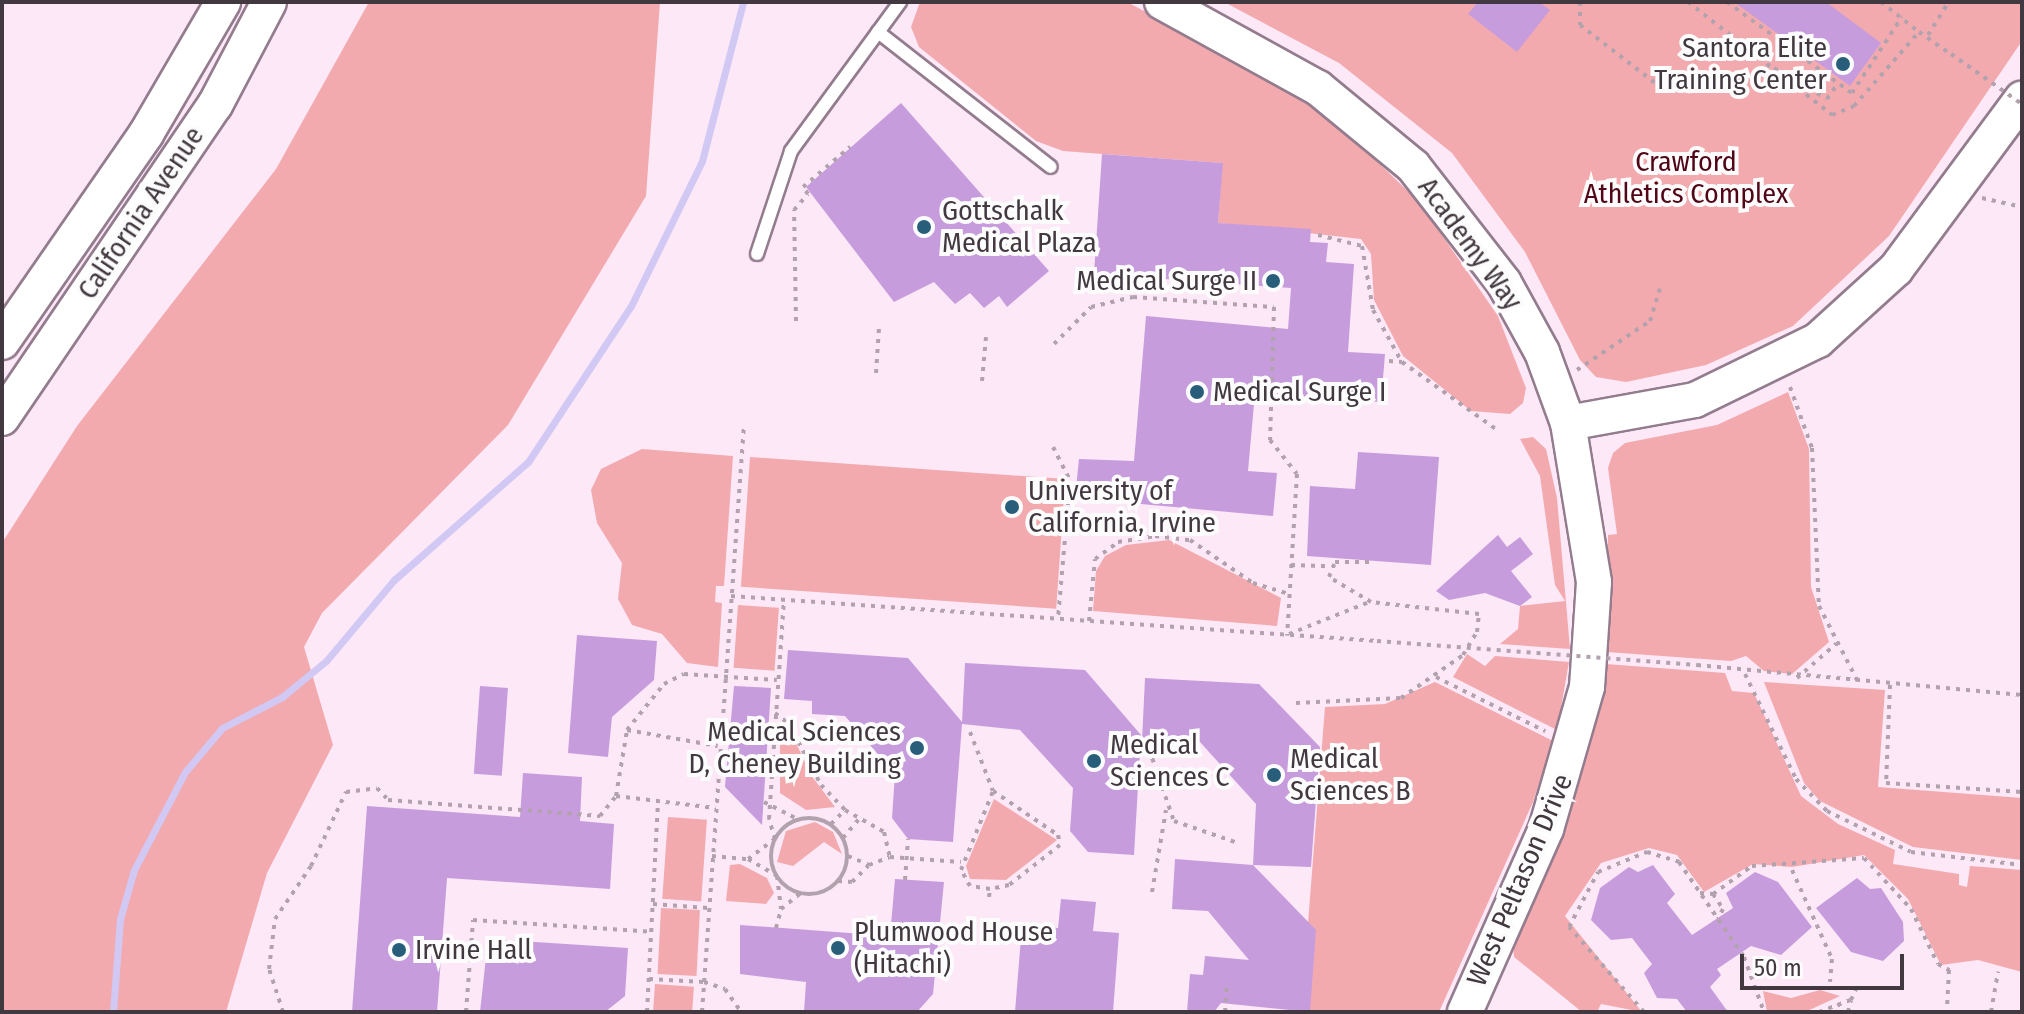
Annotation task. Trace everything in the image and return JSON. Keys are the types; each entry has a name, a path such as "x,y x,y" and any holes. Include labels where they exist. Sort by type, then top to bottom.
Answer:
{"street":[{"name":"California Avenue","path":"2,342 146,134 223,2"},
{"name":"California Avenue","path":"2,418 215,105 269,2"},
{"name":"Academy Way","path":"1162,2 1318,88 1413,166 1504,283 1542,352 1568,423"},
{"path":"1568,423 1695,400 1818,340 1896,269 2022,102"},
{"name":"West Peltason Drive","path":"1465,1012 1546,829 1576,741 1594,582 1568,423"}],"lane":[{"path":"757,254 791,151 900,2"},
{"path":"878,32 1051,167"}],"path":[{"path":"1580,2 1580,25 1659,86"},
{"path":"1688,2 1774,68 1822,110 1844,113 1919,32"},
{"path":"1727,2 1852,93 1902,17"},
{"path":"1881,2 1919,32 1928,35 2022,102"},
{"path":"1928,35 1949,2"},
{"path":"1774,68 1827,99 1838,83"},
{"path":"796,321 794,210 808,194 803,187 850,147"},
{"path":"1976,196 2022,207"},
{"path":"1318,235 1362,246 1373,310 1402,362 1496,429"},
{"path":"1582,365 1650,321 1660,289"},
{"path":"1054,344 1091,307 1133,297 1274,307 1270,440 1297,474 1287,636"},
{"path":"876,373 879,328"},
{"path":"982,381 986,337"},
{"path":"1389,361 1402,362"},
{"path":"1790,387 1812,448 1814,580 1836,644 1858,682"},
{"path":"702,1012 718,746 744,425"},
{"path":"1053,447 1070,481 1058,619"},
{"path":"1089,621 1095,559 1118,542 1155,536 1190,540 1253,583 1289,594"},
{"path":"1291,565 1329,566 1371,562"},
{"path":"1296,703 1367,704 1401,698 1436,677 1463,655 1479,614 1371,602 1335,585 1329,566"},
{"path":"731,596 1697,665 1745,674 2022,695"},
{"path":"776,928 781,909 770,802 784,600"},
{"path":"1287,636 1371,602"},
{"path":"1797,678 1836,644"},
{"path":"1745,674 1796,779 1827,811 1911,852 2022,865"},
{"path":"283,1012 269,969 275,919 311,866 346,792 377,788 388,800 600,816 616,796 627,730 675,676 777,680"},
{"path":"1436,677 1576,741"},
{"path":"1890,685 1886,783 2022,792"},
{"path":"775,713 845,810 884,832 890,857"},
{"path":"627,730 718,746"},
{"path":"970,732 993,791 1058,835 1060,845 1009,885 990,889 963,880 961,862 993,791"},
{"path":"1149,749 1166,810 1152,892"},
{"path":"616,796 658,804 715,808"},
{"path":"764,802 770,802 798,819 831,824 843,838 848,856 838,881"},
{"path":"647,1012 658,804"},
{"path":"831,824 845,810"},
{"path":"1166,810 1201,836 1238,843"},
{"path":"748,859 798,819"},
{"path":"843,838 859,819"},
{"path":"905,880 908,839"},
{"path":"1644,1012 1569,927 1571,912 1598,872 1647,852 1679,862 1759,983 1764,1012"},
{"path":"712,856 748,859 801,893"},
{"path":"848,856 869,865"},
{"path":"781,909 801,893 838,881 852,882 869,865 890,857 961,862"},
{"path":"1700,893 1713,894 1752,866 1792,868 1864,858 1911,909 1938,964 1949,970 1947,1006"},
{"path":"1792,868 1832,959 1830,982"},
{"path":"989,897 990,889"},
{"path":"1713,894 1723,909 1718,919"},
{"path":"653,904 708,908"},
{"path":"466,1012 473,920 652,932"},
{"path":"1991,1012 1998,972"},
{"path":"649,979 704,982 725,989 741,1012"},
{"path":"1225,1012 1227,984"},
{"path":"1838,1003 1846,1012 1856,989"},
{"path":"1819,1012 1851,1000"}],"green space":[{"path":"369,2 660,2 646,196 508,425 322,613 304,647 333,745 267,873 226,1012 2,1012 2,543 77,426 276,169"},
{"path":"920,2 1127,2 1271,78 1351,136 1419,202 1498,316 1526,388 1523,403 1510,414 1471,411 1403,356 1374,300 1371,254 1361,239 1218,223 1222,163 1063,151 1036,141 919,47 911,27"},
{"name":"Crawford Athletics Complex","path":"1224,2 2022,2 2022,41 1889,236 1793,326 1706,365 1626,382 1596,377 1580,360 1525,252 1452,153 1339,63"},
{"path":"1788,392 1809,449 1811,587 1829,642 1792,674 1764,671 1746,656 1731,661 1607,652 1608,535 1617,534 1608,468 1613,453 1625,443 1717,425"},
{"path":"1533,437 1546,449 1557,498 1570,649 1500,644 1518,629 1520,606 1565,601 1555,585 1540,476 1520,439"},
{"path":"642,449 733,456 724,586 716,586 715,602 722,603 718,667 687,663 662,634 632,625 618,599 622,563 597,523 591,490 601,469"},
{"path":"750,457 1065,479 1056,609 741,587"},
{"path":"1169,540 1281,598 1277,626 1093,611 1096,571 1105,556 1126,545"},
{"path":"738,605 779,608 775,671 734,668"},
{"path":"1467,654 1485,666 1495,656 1569,662 1557,730 1453,677"},
{"path":"1606,664 1725,673 1732,691 1754,693 1801,796 1838,824 1895,850 1893,864 1959,874 1959,885 1967,887 1970,866 2022,870 2022,972 1978,960 1941,965 1908,899 1864,855 1792,867 1753,864 1704,892 1677,855 1649,848 1601,863 1565,916 1642,1012 1601,1004 1597,1012 1582,1012 1514,957 1512,935 1573,804"},
{"path":"1435,682 1553,741 1533,802 1439,1012 1301,1012 1325,707 1385,704"},
{"path":"1764,682 1885,690 1878,787 2022,798 2022,860 1913,847 1820,801 1804,783"},
{"path":"790,730 811,775 835,807 806,810 780,793 780,733"},
{"path":"994,799 1057,840 1006,880 970,879 966,866"},
{"path":"668,817 707,820 701,902 662,899"},
{"path":"815,822 833,832 842,854 824,842 793,866 777,862 786,831"},
{"path":"740,864 767,878 774,893 766,904 726,901 730,865"},
{"path":"661,908 700,910 696,976 658,974"},
{"path":"655,984 694,987 692,1012 653,1012"},
{"path":"1820,990 1840,996 1805,1012 1767,1012 1763,991 1791,998"}],"building":[{"path":"1478,2 1539,2 1550,10 1517,52 1468,14"},
{"name":"Santora Elite Training Center","path":"1734,2 1826,2 1881,43 1850,86"},
{"name":"Gottschalk Medical Plaza","path":"901,103 1049,271 1007,307 999,296 984,308 970,293 955,304 934,282 894,302 806,187"},
{"path":"1102,154 1223,163 1218,223 1311,229 1310,242 1328,243 1326,262 1354,264 1348,352 1385,354 1381,402 1255,393 1248,471 1277,473 1273,516 1075,498 1079,459 1134,461 1146,316 1288,329 1291,288 1094,274"},
{"path":"1358,452 1439,457 1431,565 1307,556 1310,486 1355,489"},
{"path":"1498,535 1507,547 1520,537 1533,554 1511,571 1532,597 1520,606 1485,593 1449,600 1436,591"},
{"path":"577,635 657,641 654,680 612,717 608,757 568,753"},
{"path":"788,650 908,658 962,722 965,663 1085,670 1141,735 1134,855 1088,852 1070,831 1073,788 1020,730 962,724 953,842 908,839 892,818 895,774 845,716 812,714 812,701 784,699"},
{"name":"Medical Sciences B","path":"1145,678 1259,684 1320,747 1311,867 1253,865 1256,804 1200,742 1142,741"},
{"path":"480,686 508,688 502,776 474,774"},
{"path":"734,686 771,688 762,825 725,787"},
{"name":"Irvine Hall","path":"523,773 582,777 580,821 614,824 610,889 447,878 437,1012 352,1012 367,806 520,817"},
{"path":"1175,859 1253,865 1316,930 1310,1012 1221,1003 1214,1012 1187,1012 1190,974 1203,975 1205,956 1249,960 1208,911 1172,909"},
{"path":"1653,865 1675,894 1667,903 1692,935 1733,908 1726,893 1755,872 1778,882 1812,927 1781,955 1751,946 1717,969 1721,975 1710,987 1728,1012 1687,1012 1677,999 1657,998 1644,973 1652,964 1632,938 1611,940 1591,920 1600,888 1629,867 1638,872"},
{"path":"1857,878 1870,889 1881,888 1903,922 1904,941 1883,961 1851,952 1816,908"},
{"name":"Plumwood House (Hitachi)","path":"895,879 944,882 933,994 917,1012 804,1012 806,982 740,974 740,925 890,936"},
{"path":"1061,899 1096,902 1093,931 1119,933 1113,1012 1015,1012 1022,925 1058,928"},
{"path":"488,939 628,948 625,996 605,1012 480,1012"}],"waterway":[{"path":"113,1012 120,919 134,870 185,772 222,728 282,697 326,661 394,580 528,462 631,306 702,161 743,2"}],"place":[{"name":"Santora Elite Training Center","path":"1843,64"},
{"name":"Gottschalk Medical Plaza","path":"924,227"},
{"name":"Medical Surge II","path":"1273,281"},
{"name":"Medical Surge I","path":"1197,392"},
{"name":"University of California, Irvine","path":"1012,507"},
{"name":"Medical Sciences D, Cheney Building","path":"917,748"},
{"name":"Medical Sciences C","path":"1094,761"},
{"name":"Medical Sciences B","path":"1274,775"},
{"name":"Plumwood House (Hitachi)","path":"838,948"},
{"name":"Irvine Hall","path":"399,950"}]}
